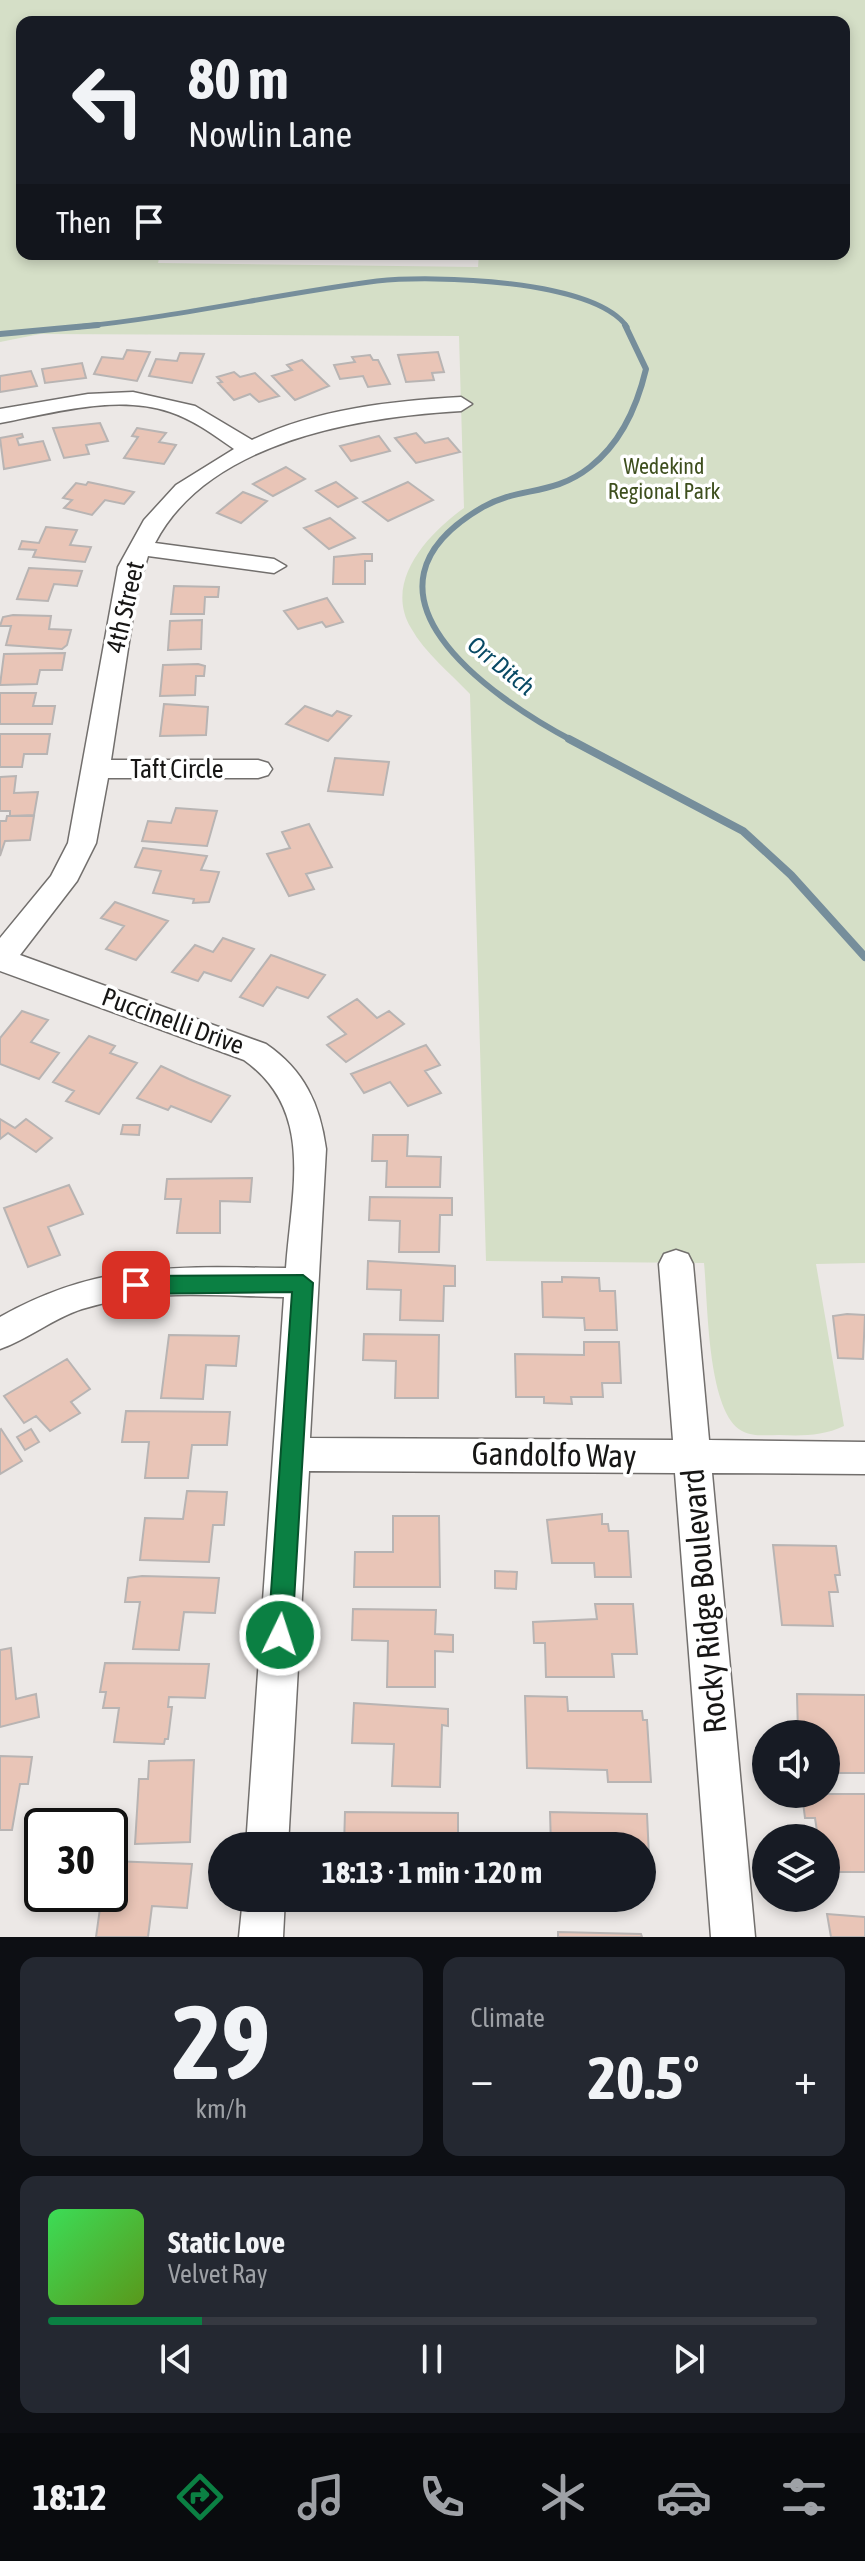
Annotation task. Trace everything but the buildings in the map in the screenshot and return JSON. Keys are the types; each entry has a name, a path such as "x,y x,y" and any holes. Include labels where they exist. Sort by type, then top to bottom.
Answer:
{"street":[{"path":"0,416 93,400 157,402 194,414 252,450"},
{"name":"4th Street","path":"0,959 63,881 82,843 125,589 139,548 157,520 186,490 252,450 300,429 359,414 461,404"},
{"path":"139,548 274,566"},
{"name":"Taft Circle","path":"95,769 258,769"},
{"name":"Puccinelli Drive","path":"0,959 240,1044 272,1063 289,1079 305,1109 310,1149 268,1832"},
{"name":"Rocky Ridge Boulevard","path":"676,1264 733,1937"},
{"path":"0,1334 61,1302 109,1289 167,1283 303,1283"},
{"name":"Gandolfo Way","path":"292,1454 865,1458"},
{"path":"261,1937 263,1912"}],"green space":[{"name":"Wedekind Regional Park","path":"0,0 865,0 865,1263 816,1264 844,1426 812,1435 760,1435 742,1431 730,1420 722,1402 711,1354 704,1263 486,1261 470,694 431,654 411,628 404,610 403,593 406,576 424,545 464,508 459,336 40,334 0,342"}],"waterway":[{"name":"Orr Ditch","path":"79,327 402,279 472,280 548,290 582,299 609,311 625,325"},
{"name":"Orr Ditch","path":"79,327 98,325"},
{"name":"Orr Ditch","path":"573,741 503,697 469,669 442,639 425,606 424,573 442,539 483,507 496,500 562,483 590,467 611,447 638,397 646,369 625,325"},
{"name":"Orr Ditch","path":"0,334 79,327"},
{"name":"Orr Ditch","path":"569,739 743,831 791,875 865,957"}],"route":[{"path":"136,1285 303,1283 280,1635"}]}
